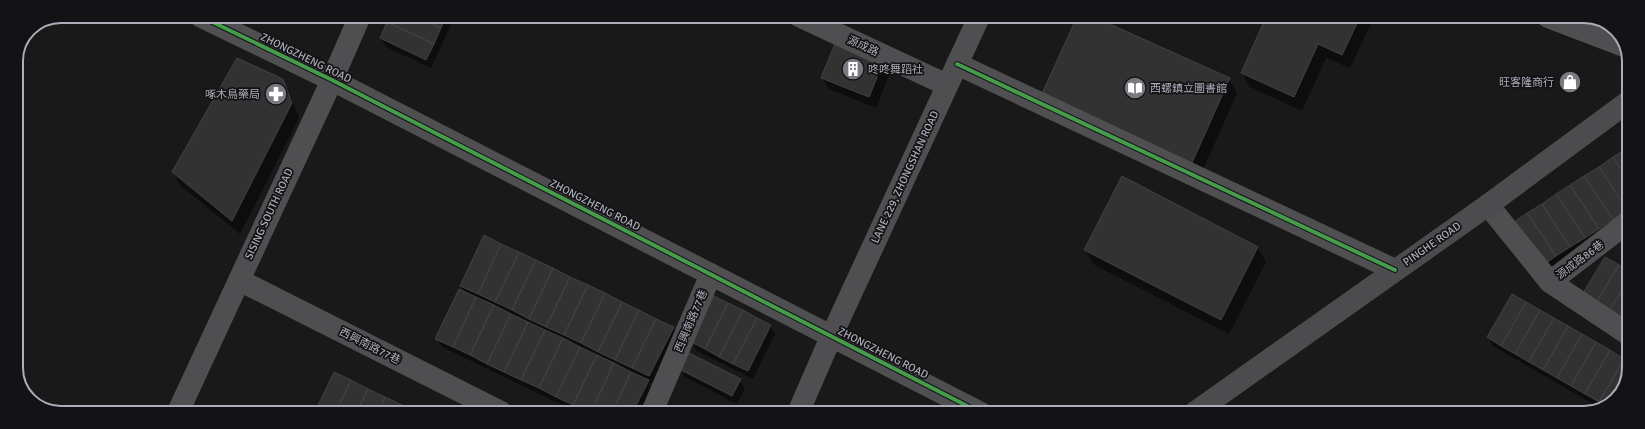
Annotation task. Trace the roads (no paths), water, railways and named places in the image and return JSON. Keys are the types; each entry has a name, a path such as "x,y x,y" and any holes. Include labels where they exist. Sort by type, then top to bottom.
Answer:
{"main road":[{"name":"PINGHE ROAD","path":"1204,406 1488,205 1622,106"}],"street":[{"name":"ZHONGZHENG ROAD","path":"214,23 332,80 967,406"},
{"name":"SISING SOUTH ROAD","path":"181,406 357,23"},
{"name":"源成路","path":"814,23 948,85"},
{"name":"LANE 229, ZHONGSHAN ROAD","path":"801,406 831,337 977,23"},
{"path":"1564,23 1618,44"},
{"path":"958,64 1395,270"},
{"path":"1488,205 1550,282 1622,330"},
{"name":"源成路86巷","path":"1550,282 1622,227"},
{"name":"西興南路77巷","path":"655,406 711,274"},
{"name":"西興南路77巷","path":"238,280 490,406"}],"place":[{"name":"咚咚舞蹈社","path":"853,69"},
{"name":"旺客隆商行","path":"1570,82"},
{"name":"西螺鎮立圖書館","path":"1135,88"},
{"name":"啄木鳥藥局","path":"276,94"}]}
